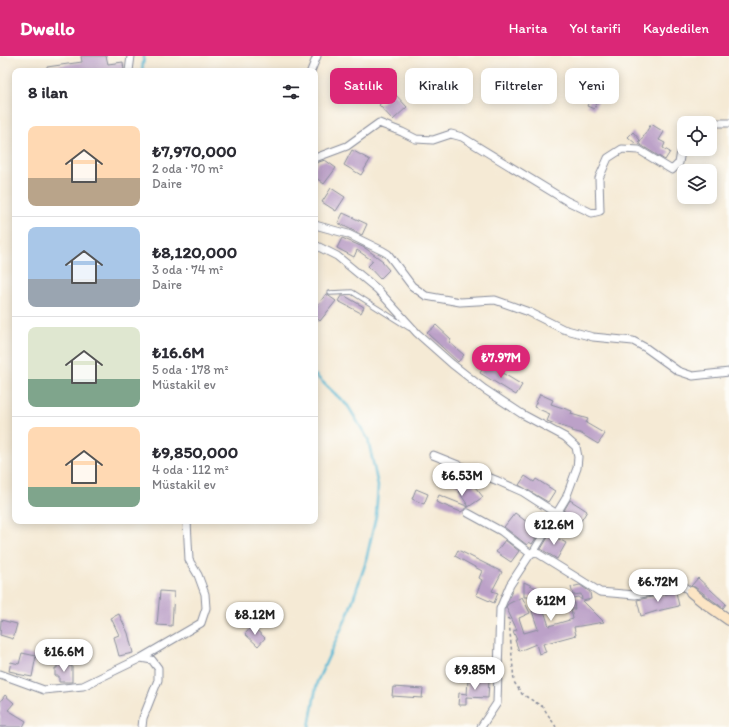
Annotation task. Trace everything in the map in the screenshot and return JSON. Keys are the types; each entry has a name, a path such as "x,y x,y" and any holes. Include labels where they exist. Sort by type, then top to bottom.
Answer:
{"street":[{"path":"129,68 131,56"},
{"path":"312,68 317,56"},
{"path":"318,157 347,146 379,123 416,139 433,140 451,134 462,137 567,201 592,213 600,211 599,178 608,158 622,149 639,150 672,170 678,163 679,156"},
{"path":"717,123 729,123"},
{"path":"318,226 348,234 388,254 412,286 426,296 460,302 495,300 529,312 563,329 593,337 633,341 646,348 678,371 694,376 729,372"},
{"path":"318,247 336,256 377,289 417,333 452,364 484,389 522,414 565,437 576,447 578,457 577,468 566,498 510,585 500,609 497,703 481,727"},
{"path":"433,455 516,490 557,514"},
{"path":"468,513 501,531 532,552 600,592 635,595 683,586 729,620"},
{"path":"0,674 44,690 83,686 141,658 201,623 206,608 205,594 201,581 189,560 187,524"},
{"path":"141,658 152,660 158,668 158,680 143,718 142,727"}],"lane":[{"path":"330,293 352,292 417,333"}],"path":[{"path":"500,609 509,620 514,682 522,694 543,707 556,727"}],"building":[{"path":"81,56 106,56 108,64 123,62 124,68 47,68 82,62"},
{"path":"397,96 407,107 393,120 379,105 397,104"},
{"path":"588,104 596,104 594,109 587,106"},
{"path":"651,124 664,132 659,140 665,143 663,148 670,152 665,160 639,144"},
{"path":"633,132 640,140 636,144 628,137"},
{"path":"352,150 370,160 361,175 344,165"},
{"path":"325,160 336,168 324,184 318,179 319,162"},
{"path":"331,188 345,197 336,211 322,202"},
{"path":"343,213 367,224 362,235 338,223"},
{"path":"342,238 365,248 383,261 382,262 389,270 380,279 368,266 373,261 357,250 354,257 337,248"},
{"path":"326,294 336,301 320,321 318,319 318,305"},
{"path":"341,296 345,296 364,307 361,313 338,301"},
{"path":"436,325 451,339 449,342 464,355 458,362 427,333"},
{"path":"486,363 522,385 516,395 480,373"},
{"path":"540,394 553,400 551,404 572,411 571,414 588,419 586,423 605,434 598,444 580,433 547,421 550,414 534,407"},
{"path":"525,476 534,482 536,479 555,491 548,502 519,485"},
{"path":"461,479 467,486 472,483 483,497 469,507 459,492 461,490 455,483"},
{"path":"416,489 428,494 424,504 412,499"},
{"path":"439,495 469,507 461,512 436,502"},
{"path":"570,500 587,511 578,526 561,516"},
{"path":"515,513 540,532 532,544 529,542 527,545 504,527"},
{"path":"550,534 566,543 557,559 541,549"},
{"path":"505,540 519,551 511,562 496,552"},
{"path":"458,550 502,572 492,591 498,593 494,603 476,595 482,580 479,578 482,571 455,556"},
{"path":"698,578 726,604 723,608 695,587 691,586"},
{"path":"524,582 540,590 540,597 524,597"},
{"path":"580,585 590,592 591,599 583,601 604,622 574,627 576,635 543,644 546,652 539,654 536,644 519,651 515,640 517,640 513,631 517,630 506,607 508,604 522,597 530,613 519,618 524,633 538,629 532,611 543,608 549,626 573,619 571,609 575,609 573,598 578,597 582,600 581,594 573,595 571,587"},
{"path":"160,591 174,592 172,626 157,625"},
{"path":"676,592 679,606 641,616 637,600"},
{"path":"119,614 128,633 133,653 119,656 114,637 119,635 111,618"},
{"path":"1,620 17,624 13,639 0,635"},
{"path":"252,626 265,638 258,646 245,634"},
{"path":"22,653 36,656 32,677 9,671 11,662 19,664"},
{"path":"57,665 72,666 72,682 59,682 59,676 55,676 55,668 57,668"},
{"path":"468,679 489,680 488,698 466,697 466,705 458,705 459,693 467,695"},
{"path":"393,687 423,689 422,698 392,696"},
{"path":"5,695 14,703 8,710 26,721 23,727 0,727 0,702"}],"waterway":[{"path":"142,68 144,56"},
{"path":"309,727 317,682 348,614 365,565 376,516 378,486 368,439 348,406 318,378"}]}
